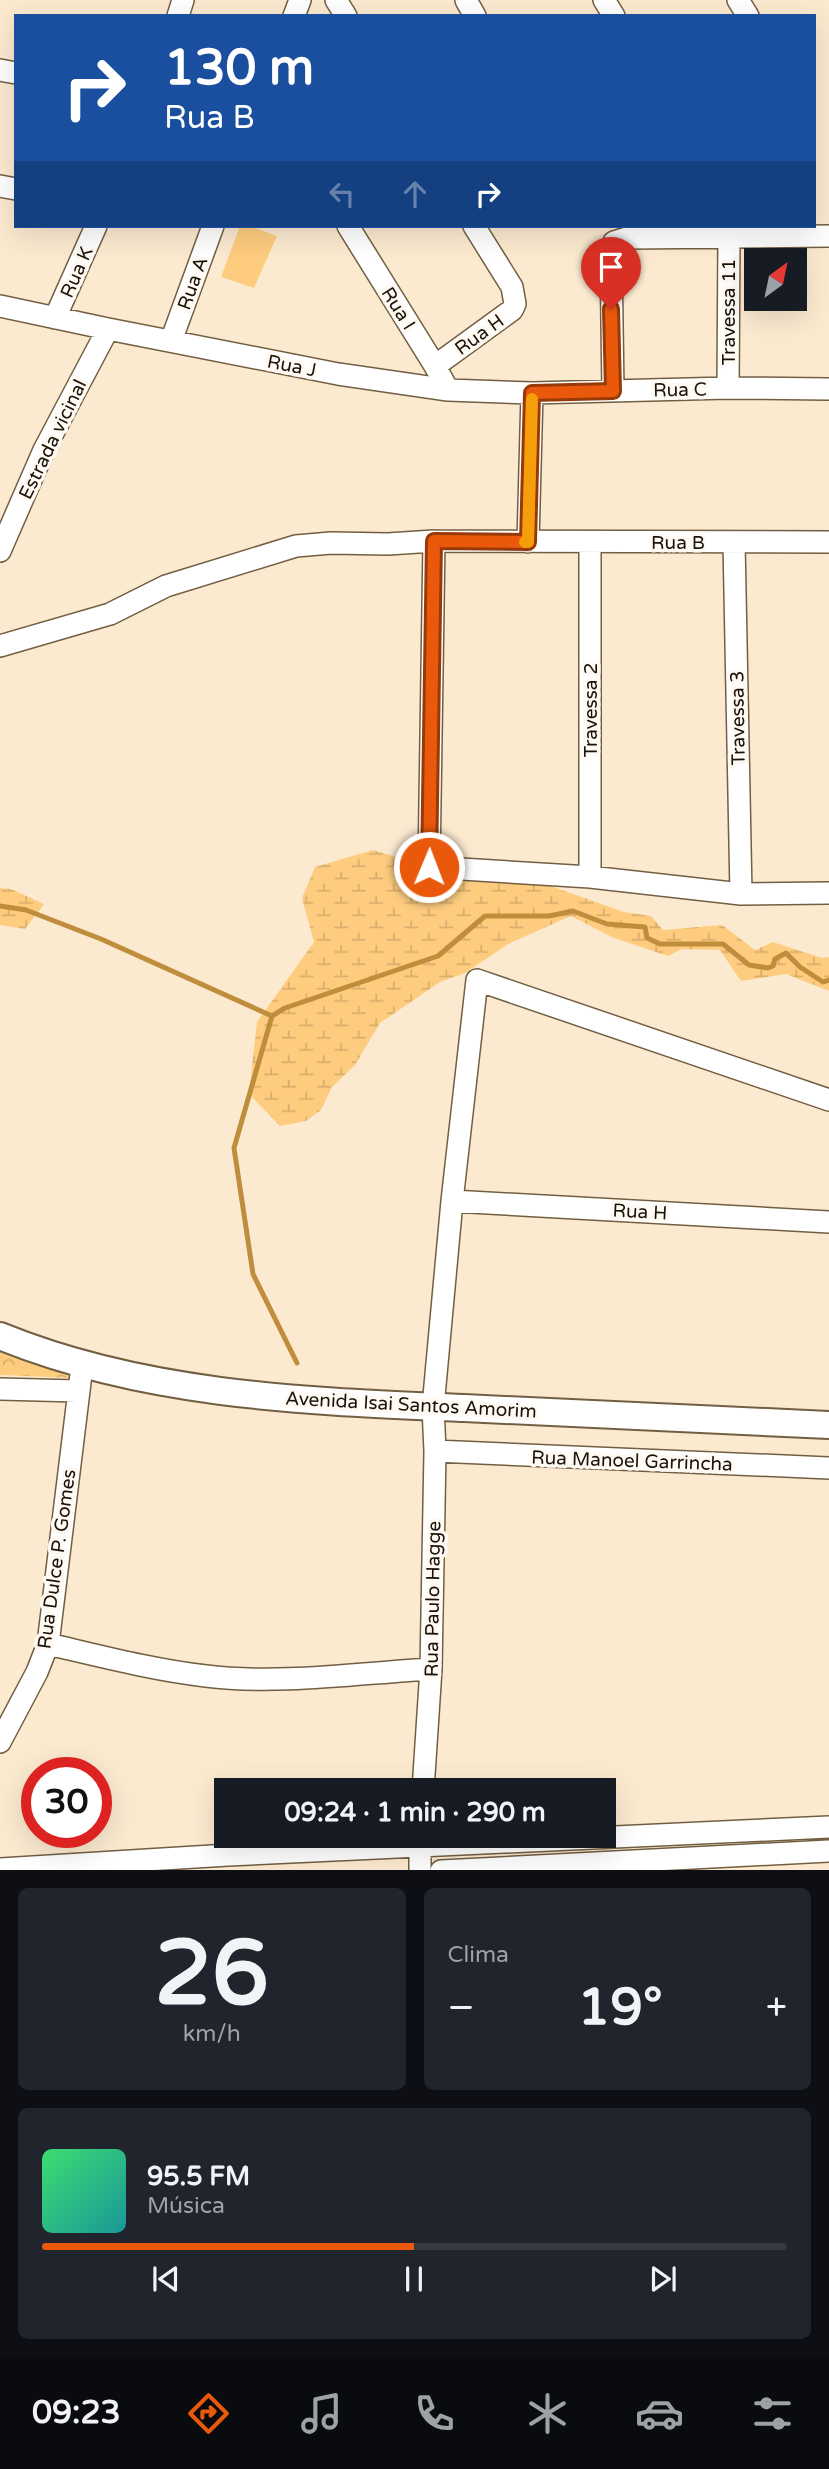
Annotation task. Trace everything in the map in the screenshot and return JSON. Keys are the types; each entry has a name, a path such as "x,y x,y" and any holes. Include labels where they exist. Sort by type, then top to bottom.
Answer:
{"main road":[{"name":"Avenida Isai Santos Amorim","path":"0,1336 79,1378 344,1403 829,1425"}],"street":[{"name":"Rua K","path":"55,318 95,228"},
{"name":"Rua A","path":"171,341 212,228"},
{"name":"Rua I","path":"349,228 448,390"},
{"name":"Rua H","path":"435,366 512,310 515,304 512,288 475,228"},
{"path":"613,391 609,234 627,238 829,236"},
{"name":"Travessa 11","path":"728,388 729,237"},
{"name":"Rua J","path":"0,306 108,330 338,374 448,390 532,393"},
{"name":"Estrada vicinal","path":"0,551 44,450 108,330"},
{"name":"Rua C","path":"532,393 728,388 829,389"},
{"path":"528,542 532,393"},
{"path":"434,541 429,867 590,877 741,894 829,893"},
{"name":"Rua B","path":"0,646 110,614 166,586 296,546 331,542 388,544 434,541 829,542"},
{"name":"Travessa 2","path":"590,542 590,877"},
{"name":"Travessa 3","path":"734,542 741,894"},
{"path":"433,1407 452,1201 477,980 829,1100"},
{"name":"Rua H","path":"452,1201 829,1222"},
{"path":"0,1389 79,1378"},
{"name":"Rua Dulce P. Gomes","path":"0,1742 28,1691 48,1644 79,1378"},
{"name":"Rua Paulo Hagge","path":"424,1778 431,1669 435,1451 433,1407"},
{"name":"Rua Manoel Garrincha","path":"435,1451 829,1468"},
{"path":"48,1644 166,1670 246,1679 431,1669"},
{"path":"616,1834 829,1827"},
{"path":"0,1870 319,1848"},
{"path":"420,1848 420,1870"},
{"path":"460,1870 829,1851"}],"green space":[{"path":"239,228 255,228 277,236 254,288 221,277"},
{"path":"373,850 429,867 542,883 624,912 651,916 663,930 722,925 755,950 773,942 822,958 829,957 829,991 786,974 741,981 720,950 682,949 668,956 614,938 571,916 510,943 465,973 440,982 380,1023 355,1065 332,1087 321,1110 306,1121 280,1126 249,1094 257,1022 314,942 302,898 315,867"},
{"path":"0,888 11,889 44,904 25,929 0,925"},
{"path":"0,1350 74,1378 0,1375"}],"waterway":[{"path":"0,906 26,910 101,939 272,1016"},
{"path":"297,1363 253,1274 234,1148 272,1016 285,1008 438,956 485,916 549,916 573,911 607,924 645,927 647,938 660,944 723,944 749,965 768,968 773,966 775,959 786,953 800,967 823,982 829,980"}],"slow traffic":[{"path":"525,542 528,542 532,399"}],"route":[{"path":"429,867 434,541 528,542 532,393 613,391 611,309"}]}
